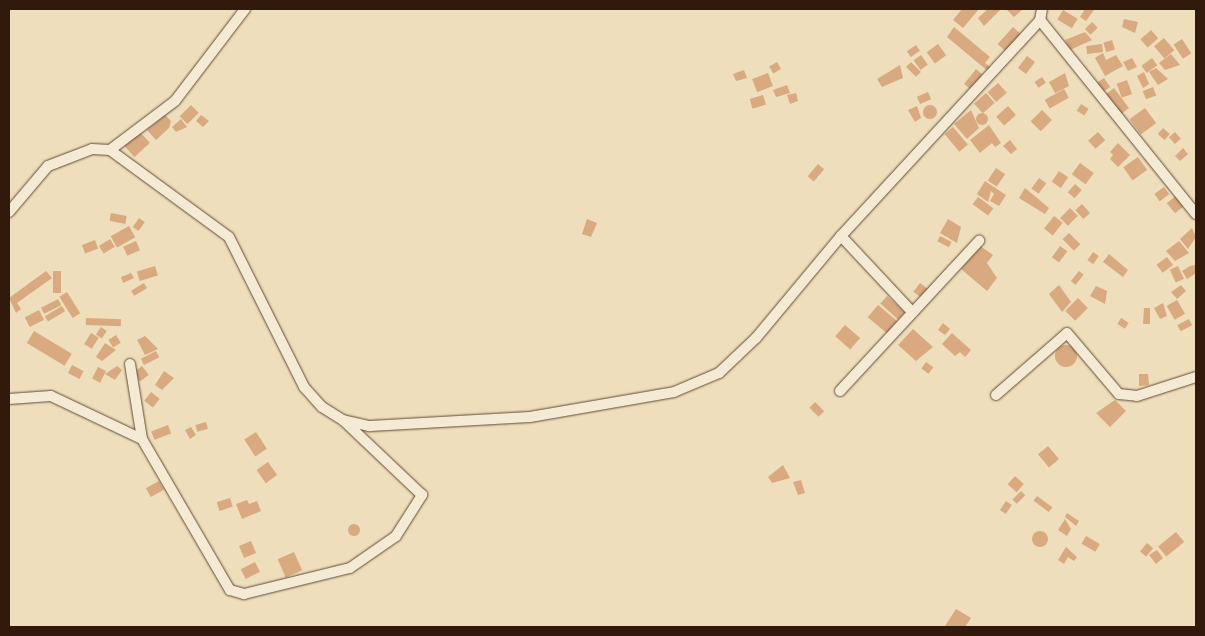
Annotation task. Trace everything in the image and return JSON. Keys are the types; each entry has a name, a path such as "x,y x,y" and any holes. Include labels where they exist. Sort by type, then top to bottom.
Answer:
{"street":[{"path":"110,150 175,101 245,9"},
{"path":"343,420 370,426 530,417 674,392 719,373 756,338 841,236 1040,20 1042,9"},
{"path":"1040,20 1170,175 1196,214"},
{"path":"9,212 48,166 92,149 110,150 229,237 304,386 322,406 343,420 422,495 396,536 350,568 244,594 230,590 142,439 130,364"},
{"path":"841,236 912,312"},
{"path":"840,391 979,241"},
{"path":"996,395 1067,333 1119,394 1137,396 1196,377"},
{"path":"9,399 51,396 142,439"}],"building":[{"path":"962,9 979,9 963,28 953,20"},
{"path":"988,9 1001,9 984,26 978,18"},
{"path":"1006,9 1023,9 1014,17"},
{"path":"1085,9 1094,10 1086,21 1080,17"},
{"path":"1063,10 1078,19 1072,28 1057,19"},
{"path":"1124,19 1138,22 1135,33 1122,27"},
{"path":"1092,22 1098,28 1091,35 1085,29"},
{"path":"954,27 990,57 985,63 992,68 989,72 947,37"},
{"path":"1013,27 1022,35 1007,52 998,44"},
{"path":"1151,30 1158,38 1148,47 1140,39"},
{"path":"1085,32 1092,40 1070,50 1065,40"},
{"path":"1164,38 1174,50 1164,59 1154,46"},
{"path":"1182,39 1191,53 1183,59 1174,44"},
{"path":"1112,40 1115,50 1106,52 1103,43"},
{"path":"938,44 946,55 935,64 927,52"},
{"path":"1102,44 1103,52 1087,54 1086,46"},
{"path":"916,45 920,51 911,57 907,51"},
{"path":"1103,53 1106,60 1116,55 1123,66 1105,76 1095,58"},
{"path":"1171,54 1180,65 1165,70 1159,63"},
{"path":"921,55 928,65 921,70 914,60"},
{"path":"1027,56 1035,62 1026,74 1018,68"},
{"path":"1132,58 1137,67 1128,71 1123,62"},
{"path":"1152,58 1157,65 1147,73 1141,66"},
{"path":"777,62 781,69 773,73 769,66"},
{"path":"911,62 921,72 916,77 906,67"},
{"path":"900,65 903,78 882,87 877,79"},
{"path":"1156,68 1168,79 1158,85 1149,72"},
{"path":"976,69 983,75 973,91 964,84"},
{"path":"744,70 747,78 736,81 733,74"},
{"path":"1144,72 1149,84 1143,88 1137,76"},
{"path":"768,73 773,86 757,92 752,79"},
{"path":"1065,73 1069,86 1055,93 1049,82"},
{"path":"1042,77 1046,83 1038,88 1035,82"},
{"path":"1104,78 1110,87 1103,92 1097,83"},
{"path":"1127,80 1132,94 1122,98 1117,84"},
{"path":"998,83 1007,93 996,102 988,92"},
{"path":"787,85 790,93 776,97 773,90"},
{"path":"1153,87 1156,95 1146,99 1143,91"},
{"path":"1114,88 1129,108 1121,114 1106,94"},
{"path":"1064,89 1069,98 1050,108 1045,100"},
{"path":"928,92 931,99 920,104 917,97"},
{"path":"796,93 798,101 790,104 787,95"},
{"path":"986,93 995,103 983,113 974,104"},
{"path":"763,95 766,105 753,109 750,99"},
{"path":"1081,104 1089,109 1084,116 1077,111"},
{"path":"191,105 199,113 187,124 180,116"},
{"path":"927,105 933,105 937,112 933,119 927,119 923,115 923,109"},
{"path":"917,106 921,118 915,122 908,110"},
{"path":"1008,106 1016,115 1004,126 996,117"},
{"path":"1145,108 1156,123 1141,135 1130,119"},
{"path":"971,110 979,128 967,139 954,124"},
{"path":"1042,110 1052,120 1041,131 1031,121"},
{"path":"980,113 984,113 988,119 984,125 980,125 976,121 976,117"},
{"path":"165,115 171,121 169,128 156,140 147,130"},
{"path":"201,115 209,121 203,127 196,121"},
{"path":"181,119 187,127 176,132 172,127"},
{"path":"989,125 1001,143 995,147 992,143 980,153 970,140"},
{"path":"953,127 968,145 959,152 945,134"},
{"path":"1163,128 1170,134 1165,140 1158,134"},
{"path":"139,131 150,143 135,157 124,145"},
{"path":"1098,132 1105,140 1095,149 1088,141"},
{"path":"1175,132 1181,139 1175,144 1169,137"},
{"path":"1010,140 1017,149 1011,154 1003,146"},
{"path":"1118,143 1130,155 1118,167 1110,159 1113,155 1110,152"},
{"path":"1183,148 1188,154 1180,161 1175,156"},
{"path":"1138,157 1147,170 1132,180 1123,167"},
{"path":"1080,163 1094,173 1086,184 1072,174"},
{"path":"818,164 824,169 814,181 808,176"},
{"path":"996,168 1005,174 997,187 988,180"},
{"path":"1059,171 1068,177 1061,188 1052,182"},
{"path":"1039,178 1046,183 1039,194 1031,189"},
{"path":"985,181 1006,195 999,206 990,201 994,194 991,191 988,202 977,194"},
{"path":"1075,184 1082,190 1075,198 1068,192"},
{"path":"1164,187 1169,194 1160,201 1154,194"},
{"path":"1025,188 1049,208 1045,214 1019,198"},
{"path":"1177,195 1185,205 1175,213 1167,203"},
{"path":"978,197 993,208 988,215 973,204"},
{"path":"1082,204 1090,213 1083,219 1075,210"},
{"path":"1070,208 1078,216 1068,226 1060,218"},
{"path":"111,213 127,216 125,224 109,221"},
{"path":"1054,216 1063,223 1053,235 1044,229"},
{"path":"139,218 145,222 139,231 133,227"},
{"path":"587,219 597,223 591,237 582,234"},
{"path":"948,219 961,227 957,243 940,233"},
{"path":"129,226 135,237 117,248 111,236"},
{"path":"1192,228 1196,237 1188,249 1180,239"},
{"path":"1069,233 1080,244 1074,251 1063,239"},
{"path":"940,236 952,242 949,247 937,241"},
{"path":"110,239 115,247 104,254 99,246"},
{"path":"95,240 98,248 85,253 82,245"},
{"path":"136,241 140,250 127,256 123,247"},
{"path":"1179,241 1189,253 1175,261 1166,251"},
{"path":"980,246 993,255 987,263 997,278 987,291 961,269"},
{"path":"1060,246 1067,251 1059,263 1052,257"},
{"path":"1093,252 1099,256 1093,264 1087,260"},
{"path":"1109,254 1128,270 1123,277 1103,262"},
{"path":"1167,257 1173,265 1163,273 1157,265"},
{"path":"1195,265 1196,273 1187,279 1182,271"},
{"path":"155,266 158,276 140,281 137,272"},
{"path":"1178,266 1184,279 1176,282 1170,270"},
{"path":"46,271 52,278 17,303 21,309 16,313 9,298"},
{"path":"53,271 61,271 61,293 53,293"},
{"path":"1079,271 1084,275 1075,285 1071,281"},
{"path":"131,273 134,278 123,283 121,277"},
{"path":"144,283 147,288 134,296 131,291"},
{"path":"920,283 928,289 921,298 913,292"},
{"path":"1059,285 1071,302 1062,312 1049,294"},
{"path":"1181,285 1186,291 1177,299 1171,292"},
{"path":"1096,286 1107,291 1105,304 1090,296"},
{"path":"67,292 80,313 73,318 59,297"},
{"path":"887,296 905,312 898,319 880,303"},
{"path":"1078,298 1088,308 1075,321 1065,311"},
{"path":"58,299 61,305 44,314 41,308"},
{"path":"1177,300 1185,314 1175,320 1167,306"},
{"path":"1163,303 1167,316 1160,319 1154,308"},
{"path":"878,305 897,321 887,333 868,317"},
{"path":"62,306 65,311 48,321 45,316"},
{"path":"1144,308 1150,308 1150,324 1143,324"},
{"path":"39,310 44,320 30,327 25,317"},
{"path":"86,318 121,319 121,326 86,325"},
{"path":"1121,318 1129,323 1125,329 1117,324"},
{"path":"1189,319 1192,325 1181,331 1177,325"},
{"path":"943,323 950,329 945,335 938,330"},
{"path":"845,325 860,338 850,349 835,336"},
{"path":"101,327 107,331 102,338 96,334"},
{"path":"913,329 933,347 916,361 898,345"},
{"path":"34,331 72,354 65,366 27,343"},
{"path":"91,333 99,338 92,349 84,344"},
{"path":"952,333 971,350 965,357 960,352 955,356 942,344"},
{"path":"116,335 121,343 113,347 108,340"},
{"path":"145,336 158,349 145,355 137,340"},
{"path":"105,343 116,350 102,361 96,357"},
{"path":"1066,345 1074,348 1077,356 1074,364 1066,367 1058,364 1055,356 1058,348"},
{"path":"156,351 159,357 144,365 141,359"},
{"path":"926,362 933,367 929,374 921,368"},
{"path":"72,365 84,371 79,379 68,373"},
{"path":"117,366 122,370 115,380 105,374"},
{"path":"142,366 149,375 140,381 133,373"},
{"path":"98,367 106,371 100,383 92,379"},
{"path":"164,371 174,378 162,390 155,385"},
{"path":"1139,374 1148,374 1149,385 1139,386"},
{"path":"151,392 160,399 153,407 144,401"},
{"path":"1115,400 1126,411 1110,427 1096,413"},
{"path":"815,402 824,411 819,417 809,408"},
{"path":"206,422 208,429 197,432 195,425"},
{"path":"168,425 171,433 154,440 151,431"},
{"path":"191,427 196,435 190,439 185,430"},
{"path":"256,432 267,449 255,456 244,440"},
{"path":"1048,446 1059,459 1049,467 1038,454"},
{"path":"268,462 277,475 266,483 257,470"},
{"path":"783,465 790,478 772,483 768,477"},
{"path":"1015,476 1024,484 1017,492 1008,484"},
{"path":"801,480 805,493 798,495 793,482"},
{"path":"159,481 164,490 151,497 146,488"},
{"path":"1021,491 1025,495 1017,504 1013,499"},
{"path":"1037,496 1052,507 1049,512 1033,501"},
{"path":"230,498 233,507 219,511 217,502"},
{"path":"247,500 249,504 257,501 261,511 242,519 236,504"},
{"path":"1006,501 1012,505 1006,514 1000,510"},
{"path":"1067,513 1079,521 1076,526 1065,517"},
{"path":"1065,519 1071,529 1067,536 1058,530"},
{"path":"352,524 356,524 360,530 356,536 352,536 348,532 348,528"},
{"path":"1040,531 1048,539 1040,547 1032,539"},
{"path":"1176,532 1184,542 1166,557 1158,546"},
{"path":"1086,536 1100,544 1095,552 1082,544"},
{"path":"251,541 256,553 244,558 239,546"},
{"path":"1147,543 1153,548 1146,557 1140,551"},
{"path":"1066,547 1077,557 1074,561 1068,557 1064,564 1058,560"},
{"path":"1157,550 1163,558 1156,564 1149,555"},
{"path":"294,552 302,570 286,578 278,559"},
{"path":"255,562 260,572 246,579 241,569"},
{"path":"956,609 971,618 965,627 945,626"}]}
